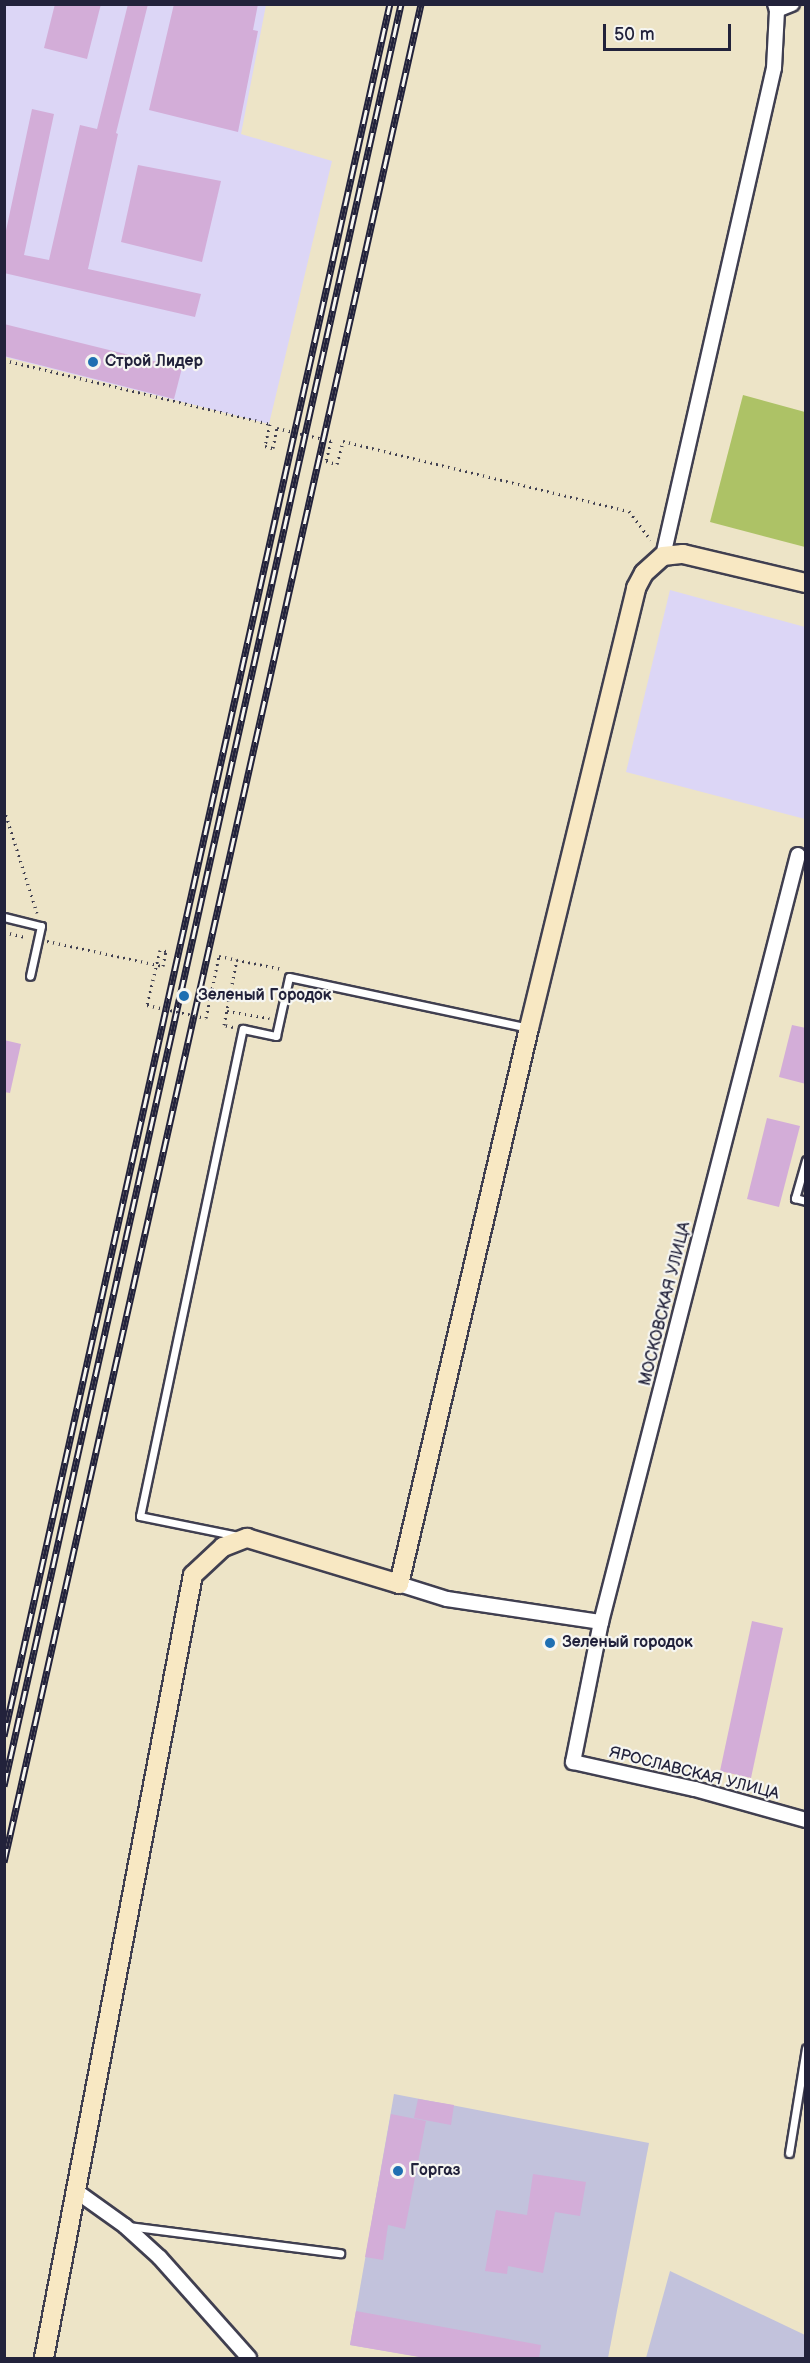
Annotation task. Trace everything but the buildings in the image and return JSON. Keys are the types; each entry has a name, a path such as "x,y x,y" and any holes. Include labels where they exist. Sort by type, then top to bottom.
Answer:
{"street":[{"path":"399,1584 529,1028 636,588 644,573 663,556 774,68 776,7 792,4"},
{"path":"663,556 683,554 806,583"},
{"name":"МОСКОВСКАЯ УЛИЦА","path":"573,1762 601,1622 798,855"},
{"path":"44,2358 193,1575 223,1547 247,1538 447,1599 601,1622"},
{"name":"ЯРОСЛАВСКАЯ УЛИЦА","path":"573,1762 695,1789 806,1820"},
{"path":"76,2191 125,2226 160,2258 249,2358"}],"lane":[{"path":"4,917 41,926 30,976"},
{"path":"247,1538 140,1516 243,1029 276,1036 289,976 529,1028"},
{"path":"806,1160 795,1198 806,1201"},
{"path":"789,2153 806,2048"},
{"path":"125,2226 340,2253"}],"path":[{"path":"4,360 270,424 265,446 273,448 277,428 332,441 327,461 337,464 343,441 629,511 663,556"},
{"path":"4,809 41,926"},
{"path":"4,932 38,939 163,966 166,951 160,950 147,1005 206,1018 219,956 280,968"},
{"path":"237,959 224,1025 243,1029"},
{"path":"227,1011 280,1019"}],"shaded area":[{"path":"4,5 266,5 241,134 332,161 269,424 5,357"},
{"path":"670,590 805,627 805,819 626,772"},
{"path":"394,2094 649,2143 608,2358 427,2358 350,2345"},
{"path":"670,2271 805,2335 805,2358 646,2358"}],"green space":[{"path":"743,395 805,412 805,547 710,522"}],"railway":[{"path":"4,1736 390,4"},
{"path":"4,1786 401,4"},
{"path":"4,1862 421,4"}],"place":[{"name":"Строй Лидер","path":"93,362"},
{"name":"Зеленый Городок","path":"184,996"},
{"name":"Зеленый городок","path":"550,1643"},
{"name":"Горгаз","path":"398,2171"}]}
